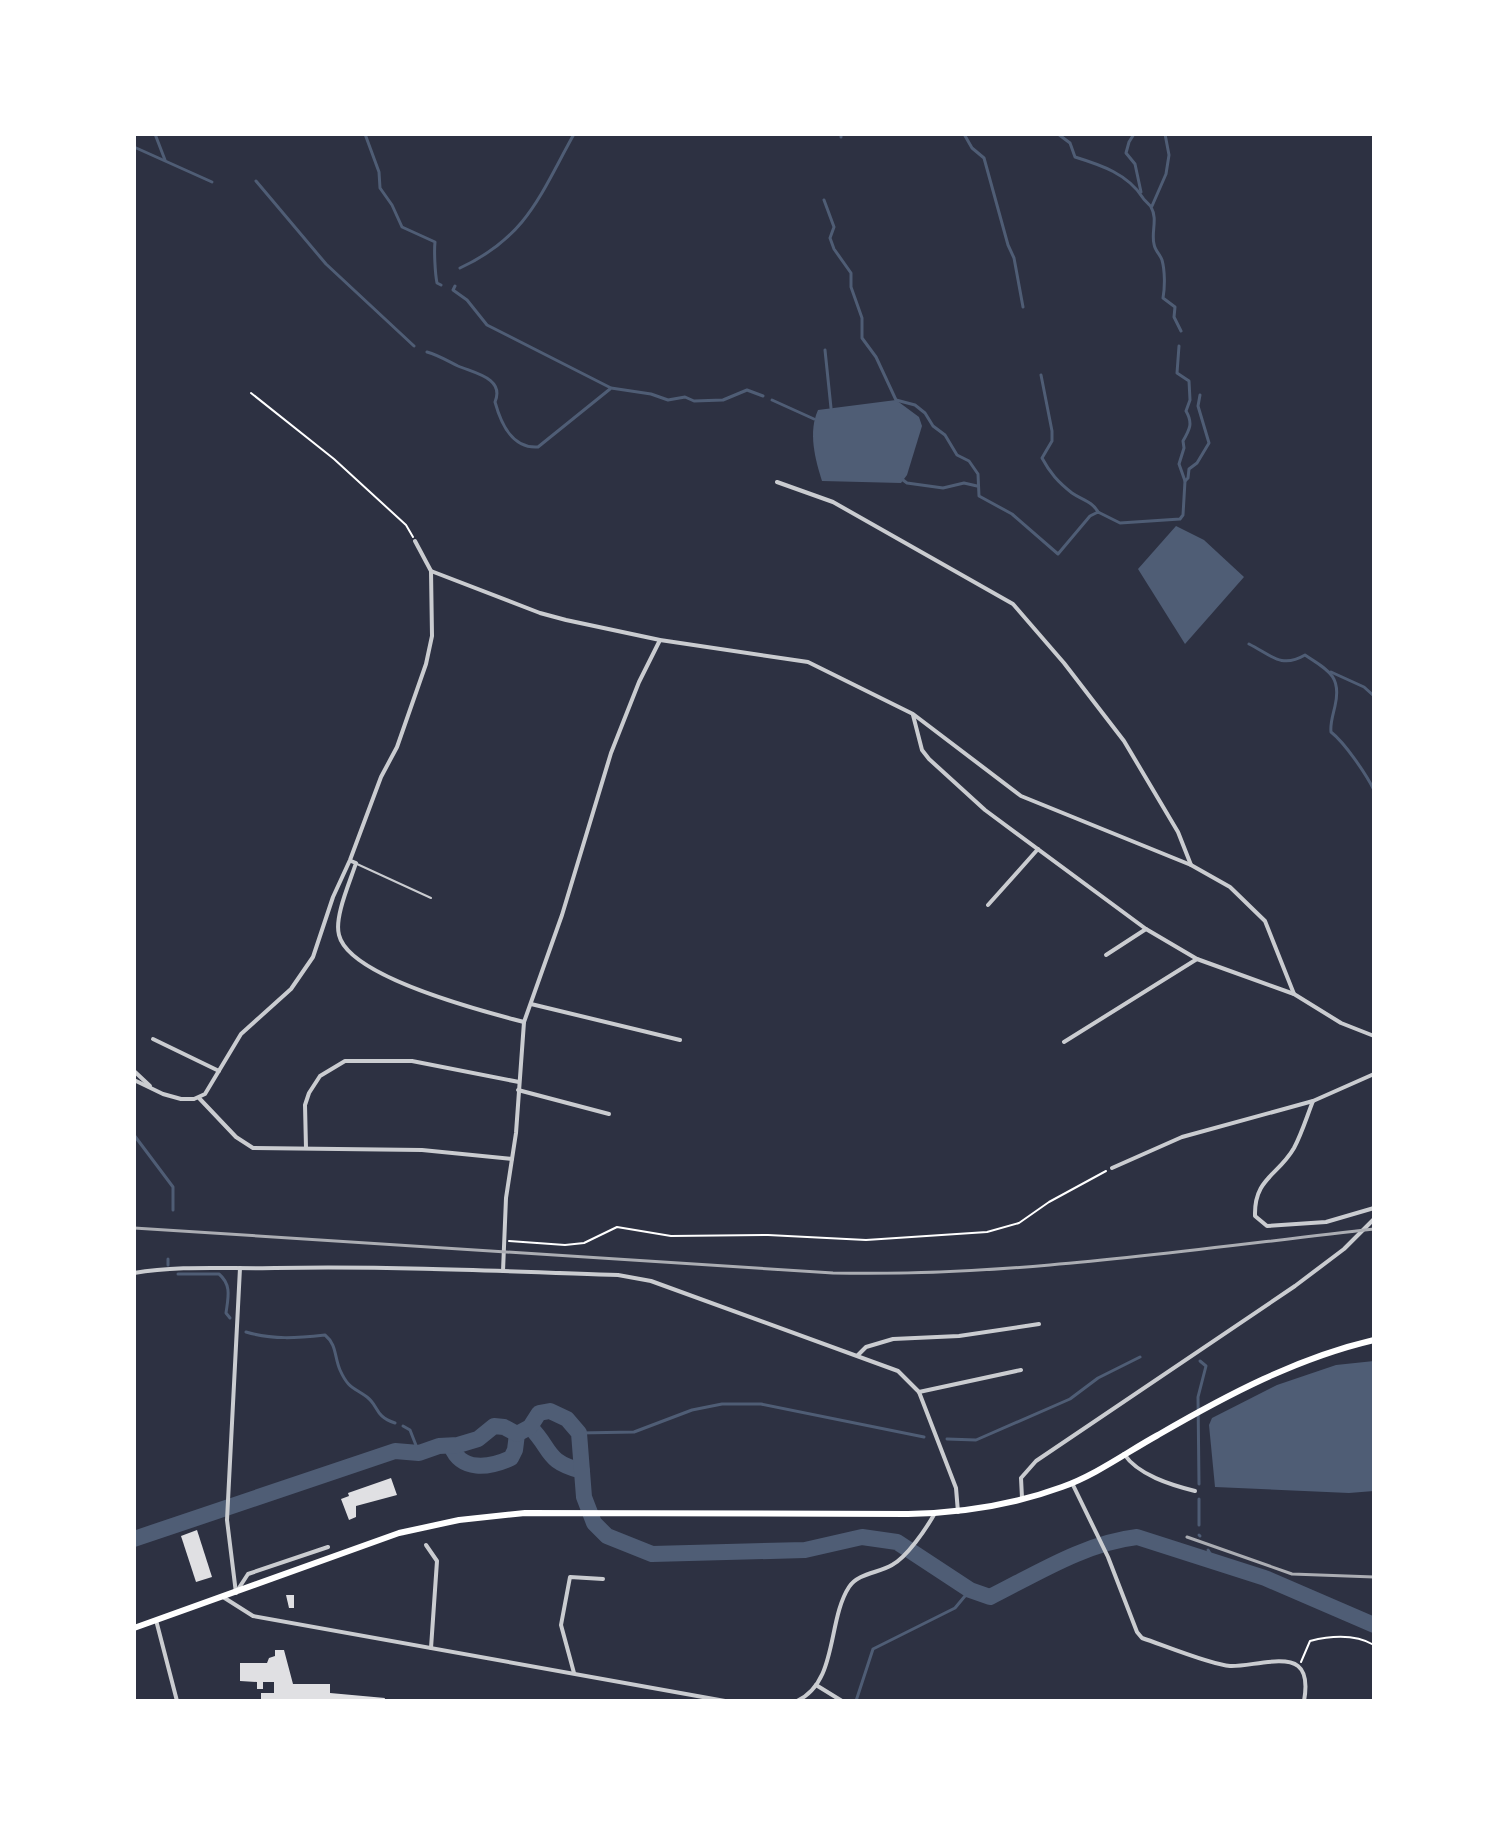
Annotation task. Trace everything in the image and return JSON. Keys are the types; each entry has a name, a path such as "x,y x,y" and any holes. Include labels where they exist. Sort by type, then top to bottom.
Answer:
{"main road":[{"path":"134,1628 399,1533 459,1520 570,1512 958,1513 1072,1483 1193,1415 1292,1366 1374,1340"}],"street":[{"path":"777,482 833,502 1013,604 1064,663 1124,741 1178,832 1191,865"},
{"path":"134,1080 181,1099 199,1097 211,1088 241,1034 291,989 313,957 333,897 381,777 397,747 426,664 432,636 431,571 415,541"},
{"path":"431,571 540,613 660,640 808,662 913,714 1021,796 1191,865 1230,887 1265,921 1294,994"},
{"path":"503,1271 524,1022 562,915 611,753 639,682 660,640"},
{"path":"913,714 922,750 929,759 985,810 1146,929 1197,959 1294,994 1341,1023 1374,1036"},
{"path":"988,905 1038,849"},
{"path":"350,860 356,863 338,922 338,933 345,948 404,985 467,1007 524,1022"},
{"path":"1106,955 1146,929"},
{"path":"1064,1042 1197,959"},
{"path":"531,1004 680,1040"},
{"path":"153,1039 219,1071"},
{"path":"306,1149 304,1116 309,1093 320,1076 345,1061 412,1061 519,1082"},
{"path":"134,1071 154,1090"},
{"path":"1112,1168 1182,1137 1313,1101 1374,1074"},
{"path":"518,1090 609,1114"},
{"path":"199,1097 247,1145 259,1149 422,1150 512,1159"},
{"path":"1313,1101 1292,1151 1263,1182 1255,1200 1255,1216 1267,1226 1326,1222 1374,1208"},
{"path":"1022,1498 1021,1478 1036,1461 1295,1286 1344,1249 1374,1219"},
{"path":"134,1273 158,1269 377,1266 618,1275 651,1281 898,1371 919,1392 956,1488 958,1513"},
{"path":"236,1593 227,1520 240,1268"},
{"path":"858,1355 866,1347 893,1339 959,1336 1039,1324"},
{"path":"919,1392 1021,1370"},
{"path":"1124,1454 1131,1464 1173,1485 1195,1491"},
{"path":"1072,1483 1142,1638 1228,1667 1288,1661 1304,1674 1304,1701"},
{"path":"797,1701 807,1697 824,1670 841,1601 851,1583 893,1565 926,1530 935,1513"},
{"path":"426,1545 437,1561 431,1648"},
{"path":"236,1593 248,1574 328,1547"},
{"path":"574,1673 561,1625 570,1577 603,1579"},
{"path":"223,1597 253,1616 725,1701"},
{"path":"156,1620 177,1701"},
{"path":"816,1685 842,1701"}],"lane":[{"path":"356,863 431,898"}],"path":[{"path":"251,393 334,459 406,525 415,541"},
{"path":"504,1241 565,1245 584,1243 617,1227 671,1236 768,1235 866,1240 987,1232 1019,1223 1049,1202 1112,1168"},
{"path":"1298,1667 1310,1641 1344,1637 1374,1645"}],"water":[{"path":"896,400 919,417 922,426 907,475 901,483 822,481 813,436 818,410"},
{"path":"1176,526 1204,540 1244,577 1185,644 1138,569"},
{"path":"1374,1361 1374,1491 1349,1493 1215,1487 1209,1425 1212,1418 1277,1385 1336,1365"}],"building":[{"path":"391,1478 397,1495 356,1506 356,1517 349,1520 341,1499 349,1496 348,1493"},
{"path":"197,1530 212,1577 196,1582 181,1536"},
{"path":"286,1595 294,1595 294,1608 289,1608"},
{"path":"275,1650 284,1650 293,1684 330,1684 330,1693 385,1698 384,1701 261,1701 261,1693 274,1693 274,1682 263,1682 263,1689 257,1689 257,1682 240,1681 240,1663 267,1663 269,1658 275,1656"}],"waterway":[{"path":"155,134 165,160"},
{"path":"365,134 379,172 380,188 402,227 435,242 436,279 441,285"},
{"path":"460,268 483,256 517,228 541,195 574,134"},
{"path":"964,134 972,148 984,158 1014,258 1023,307"},
{"path":"1058,134 1070,143 1075,157 1122,177 1151,206 1155,249 1164,269 1163,298 1175,307 1174,317 1181,331"},
{"path":"1134,134 1126,153 1135,164 1141,192"},
{"path":"1152,206 1166,174 1169,155 1165,134"},
{"path":"134,147 212,182"},
{"path":"256,181 326,264 414,346"},
{"path":"824,200 834,227 830,238 834,249 851,273 851,287 862,318 862,338 876,357 896,400 915,405 925,413 933,426 945,435 957,455 969,461 978,474 979,496 1012,514 1058,554 1090,516 1098,512 1120,523 1180,519 1183,515 1185,481 1179,464 1183,441 1190,426 1186,411 1190,400 1189,381 1177,373 1179,346"},
{"path":"455,286 453,290 467,300 487,325 611,388 668,400 685,397 694,401 723,400 747,390 763,396"},
{"path":"825,350 831,408"},
{"path":"427,352 492,382 496,387 495,402 504,426 509,434 529,447 538,447 610,389"},
{"path":"1041,375 1052,431 1052,441 1042,458 1063,485 1098,512"},
{"path":"1185,481 1189,469 1197,463 1209,443 1198,406 1200,395"},
{"path":"772,400 814,419"},
{"path":"903,480 943,488 964,483 977,486"},
{"path":"1249,644 1283,661 1305,655 1331,675 1337,696 1331,732 1355,759 1374,790"},
{"path":"1331,672 1364,687 1374,696"},
{"path":"134,1135 173,1187 173,1210"},
{"path":"168,1259 168,1265"},
{"path":"178,1274 219,1274 227,1287 226,1313 230,1318"},
{"path":"246,1332 285,1338 325,1335 346,1380 371,1400 383,1417 395,1423"},
{"path":"947,1439 976,1440 1070,1399 1098,1378 1140,1357"},
{"path":"1199,1484 1198,1397 1206,1366 1200,1361"},
{"path":"579,1433 634,1432 692,1410 722,1404 761,1404 924,1437"},
{"path":"134,1539 395,1451 419,1453 439,1446 458,1445 478,1439 494,1426 517,1434 530,1427 539,1413 550,1411 567,1419 579,1433 584,1497 594,1523 607,1536 652,1554 805,1550 862,1537 897,1542 970,1590 990,1597 1080,1553 1137,1537 1265,1578 1374,1625"},
{"path":"403,1426 410,1430 419,1453"},
{"path":"530,1427 555,1459 582,1471"},
{"path":"451,1446 469,1464 494,1464 511,1458 517,1434"},
{"path":"1199,1499 1199,1525"},
{"path":"1208,1550 1215,1562"},
{"path":"856,1701 873,1649 955,1608 970,1590"}],"railway":[{"path":"134,1228 833,1273 969,1271 1036,1266 1374,1229"},
{"path":"1187,1537 1292,1574 1374,1577"}]}
